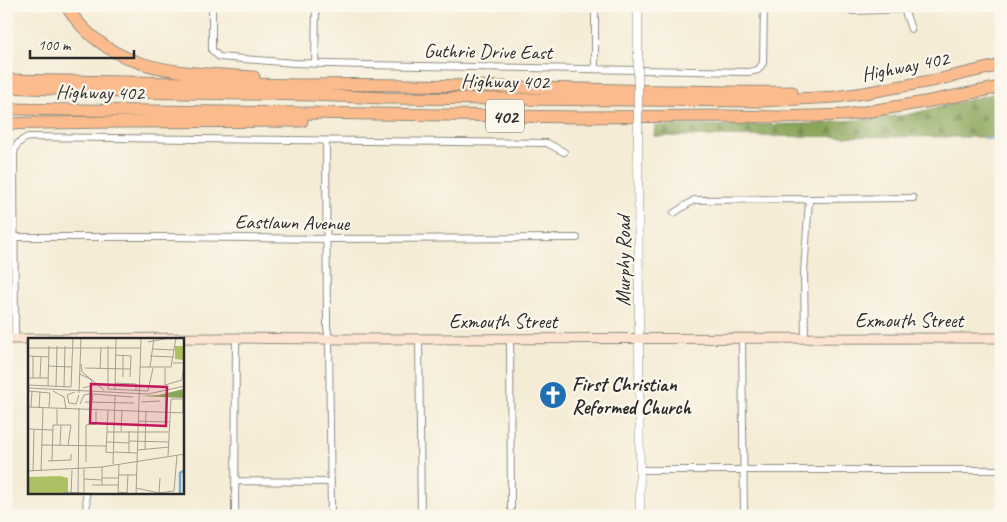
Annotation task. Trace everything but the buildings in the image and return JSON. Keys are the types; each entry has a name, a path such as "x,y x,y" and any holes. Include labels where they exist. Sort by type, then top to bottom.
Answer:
{"highway":[{"path":"66,6 86,30 105,47 130,61 145,66 193,73 350,84"},
{"name":"Highway 402","path":"6,87 122,92 385,98 599,101 786,100 864,93 926,82 1001,65"},
{"path":"6,80 490,86 568,90 778,92 860,87 980,70"},
{"name":"Highway 402","path":"6,109 580,117 779,117 846,115 1001,87"},
{"path":"6,94 310,100 385,98"},
{"path":"6,121 179,123 351,120 468,122 580,117"},
{"path":"6,124 72,122"}],"main road":[{"name":"Exmouth Street","path":"184,338 1001,338"},
{"name":"Exmouth Street","path":"11,339 28,339"}],"street":[{"name":"Guthrie Drive East","path":"212,6 212,45 214,53 219,57 315,64 749,72 754,72 763,63 764,6"},
{"path":"315,64 316,6"},
{"path":"595,6 595,70"},
{"name":"Murphy Road","path":"638,6 640,516"},
{"path":"846,6 849,10 854,11 904,8 911,28"},
{"path":"11,339 15,237 14,155 15,147 19,141 28,137 326,142 547,143 564,152"},
{"path":"326,142 331,516"},
{"path":"674,213 694,200 913,198"},
{"path":"805,338 804,273 809,199"},
{"name":"Eastlawn Avenue","path":"6,237 576,238"},
{"path":"235,516 236,338"},
{"path":"418,338 421,516"},
{"path":"742,338 744,516"},
{"path":"510,339 511,508"},
{"path":"639,470 1001,470"},
{"path":"235,481 331,482"},
{"path":"86,494 87,516"}],"green space":[{"path":"1001,92 1001,137 654,136 655,126 811,124 907,115"}],"waterway":[{"path":"985,139 1001,139"}],"place":[{"name":"First Christian Reformed Church","path":"553,395"}]}
